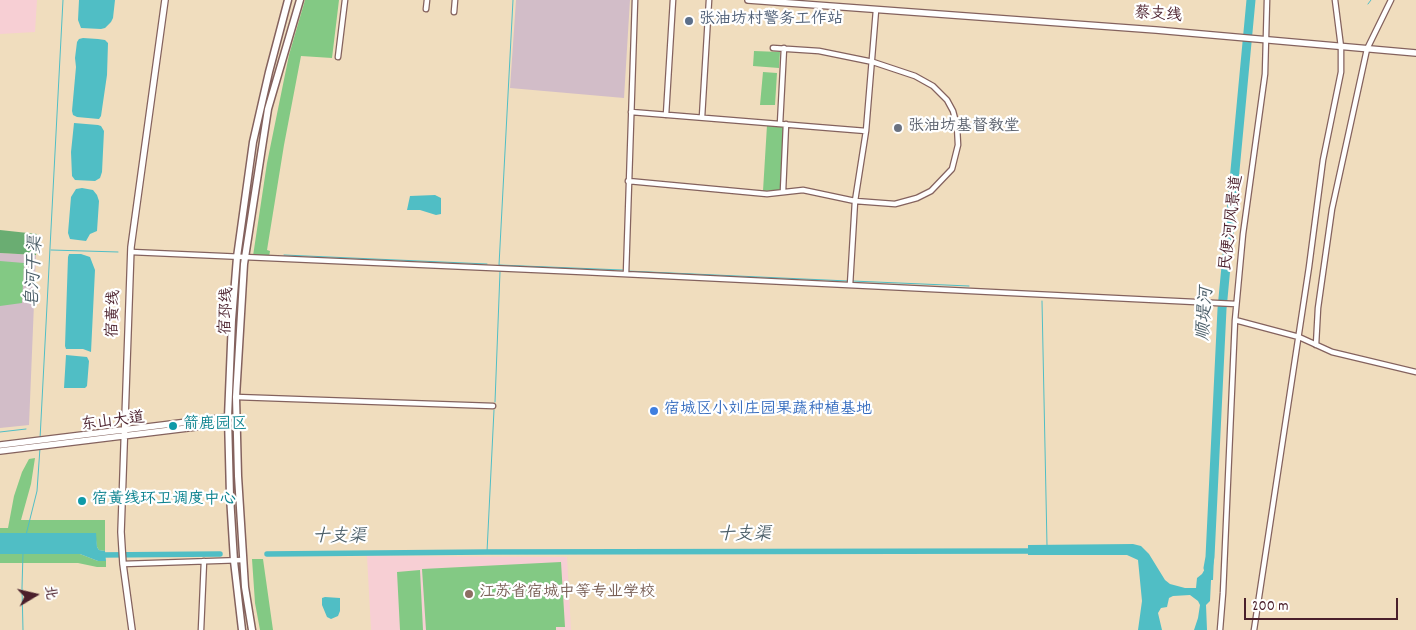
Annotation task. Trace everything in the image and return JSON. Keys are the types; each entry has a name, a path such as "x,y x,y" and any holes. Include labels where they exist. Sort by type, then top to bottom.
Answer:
{"main road":[{"name":"宿黄线","path":"132,630 121,532 131,252 164,0"},
{"name":"宿邳线","path":"242,630 234,560 230,496 229,420 232,320 237,257 253,142 288,0"},
{"name":"宿邳线","path":"252,630 243,560 236,397 245,257 268,109 300,0"},
{"name":"蔡支线","path":"748,0 1236,36 1416,53"},
{"name":"东山大道","path":"0,451 40,443 229,420"},
{"name":"东山大道","path":"0,445 40,443"}],"street":[{"path":"338,57 345,0"},
{"path":"426,9 427,0"},
{"path":"454,12 455,0"},
{"path":"626,272 635,0"},
{"path":"666,114 672,0"},
{"path":"702,117 709,0"},
{"name":"民便河风景道","path":"1220,630 1235,320 1234,304 1265,74 1267,0"},
{"path":"1254,630 1299,337 1323,160 1341,72 1341,47 1335,0"},
{"path":"1316,345 1318,308 1332,209 1367,49 1392,0"},
{"path":"850,282 855,201 866,131 876,10"},
{"path":"628,182 765,194 803,190 855,201 895,204 919,197 931,191 952,169 957,151 957,126 953,110 933,86 915,76 873,62 819,51 773,48"},
{"path":"780,124 784,48"},
{"path":"631,112 866,131"},
{"path":"783,191 786,124"},
{"path":"131,252 850,282 1234,304"},
{"path":"1235,320 1299,337 1316,345 1353,357 1416,372"},
{"path":"236,397 493,406"},
{"path":"123,563 243,560"},
{"path":"201,630 204,561"}],"shaded area":[{"path":"0,0 37,0 35,32 0,34"},
{"path":"516,0 630,0 624,98 510,88"},
{"path":"0,253 36,255 29,425 0,428"},
{"name":"江苏省宿城中等专业学校","path":"367,556 567,557 571,630 371,630"}],"green space":[{"path":"305,0 339,0 332,58 301,56 267,250 270,251 269,257 253,256 267,163 289,55"},
{"path":"754,51 780,52 779,68 753,66"},
{"path":"763,72 777,73 775,105 760,105"},
{"path":"767,125 784,126 781,190 763,191"},
{"path":"0,230 37,234 36,255 0,253"},
{"path":"0,261 24,263 22,303 0,306"},
{"path":"35,458 31,484 21,520 105,520 105,551 99,550 97,547 95,533 0,533 0,528 8,528 14,496 22,472 29,459"},
{"path":"0,554 80,554 98,561 106,561 106,567 78,563 0,563"},
{"path":"252,559 263,559 273,630 260,630 255,603"},
{"name":"江苏省宿城中等专业学校","path":"561,562 565,627 556,627 556,630 426,630 422,569"},
{"path":"420,570 423,630 400,630 397,572"}],"water":[{"path":"79,0 115,0 111,22 101,29 81,28 78,20"},
{"path":"83,38 105,40 108,43 107,75 99,119 77,117 73,115 72,111 77,42"},
{"path":"74,123 98,125 104,131 102,172 100,178 95,181 75,180 72,176 71,152"},
{"path":"76,189 93,190 99,201 97,231 90,234 86,241 70,239 68,233 71,197"},
{"path":"435,195 441,198 441,214 436,215 420,210 407,210 410,196"},
{"path":"69,254 81,254 90,257 95,270 91,352 83,349 66,349 65,346"},
{"path":"66,355 87,357 89,361 87,386 85,388 64,388"},
{"path":"0,533 96,533 97,547 99,550 105,551 106,561 98,561 80,554 0,554"},
{"path":"1133,544 1141,546 1149,554 1165,580 1170,584 1185,588 1196,588 1197,578 1206,567 1207,556 1214,556 1210,601 1206,605 1207,630 1194,630 1200,605 1190,595 1173,596 1169,598 1167,607 1161,608 1158,613 1162,630 1138,630 1142,601 1138,560 1127,555 1028,555 1028,545"},
{"path":"322,598 340,598 338,616 331,619 327,617 322,605"}],"waterway":[{"name":"皂河干渠","path":"40,439 63,0"},
{"path":"513,0 499,265 623,270"},
{"name":"顺堤河","path":"1208,568 1222,309 1251,0"},
{"path":"1368,4 1371,0"},
{"path":"51,250 118,252"},
{"path":"284,255 487,264"},
{"path":"627,271 848,281"},
{"path":"495,402 500,272"},
{"path":"852,281 969,286"},
{"path":"1042,301 1047,545"},
{"path":"487,552 494,410"},
{"path":"0,432 26,429"},
{"name":"皂河干渠","path":"26,535 37,491 40,448"},
{"name":"十支渠","path":"267,554 1034,551"},
{"path":"23,553 23,630"},
{"name":"十支渠","path":"100,555 220,554"}],"place":[{"name":"张油坊村警务工作站","path":"689,21"},
{"name":"张油坊基督教堂","path":"898,128"},
{"name":"宿城区小刘庄园果蔬种植基地","path":"654,411"},
{"name":"箭鹿园区","path":"173,426"},
{"name":"宿黄线环卫调度中心","path":"82,501"},
{"name":"江苏省宿城中等专业学校","path":"469,594"}]}
